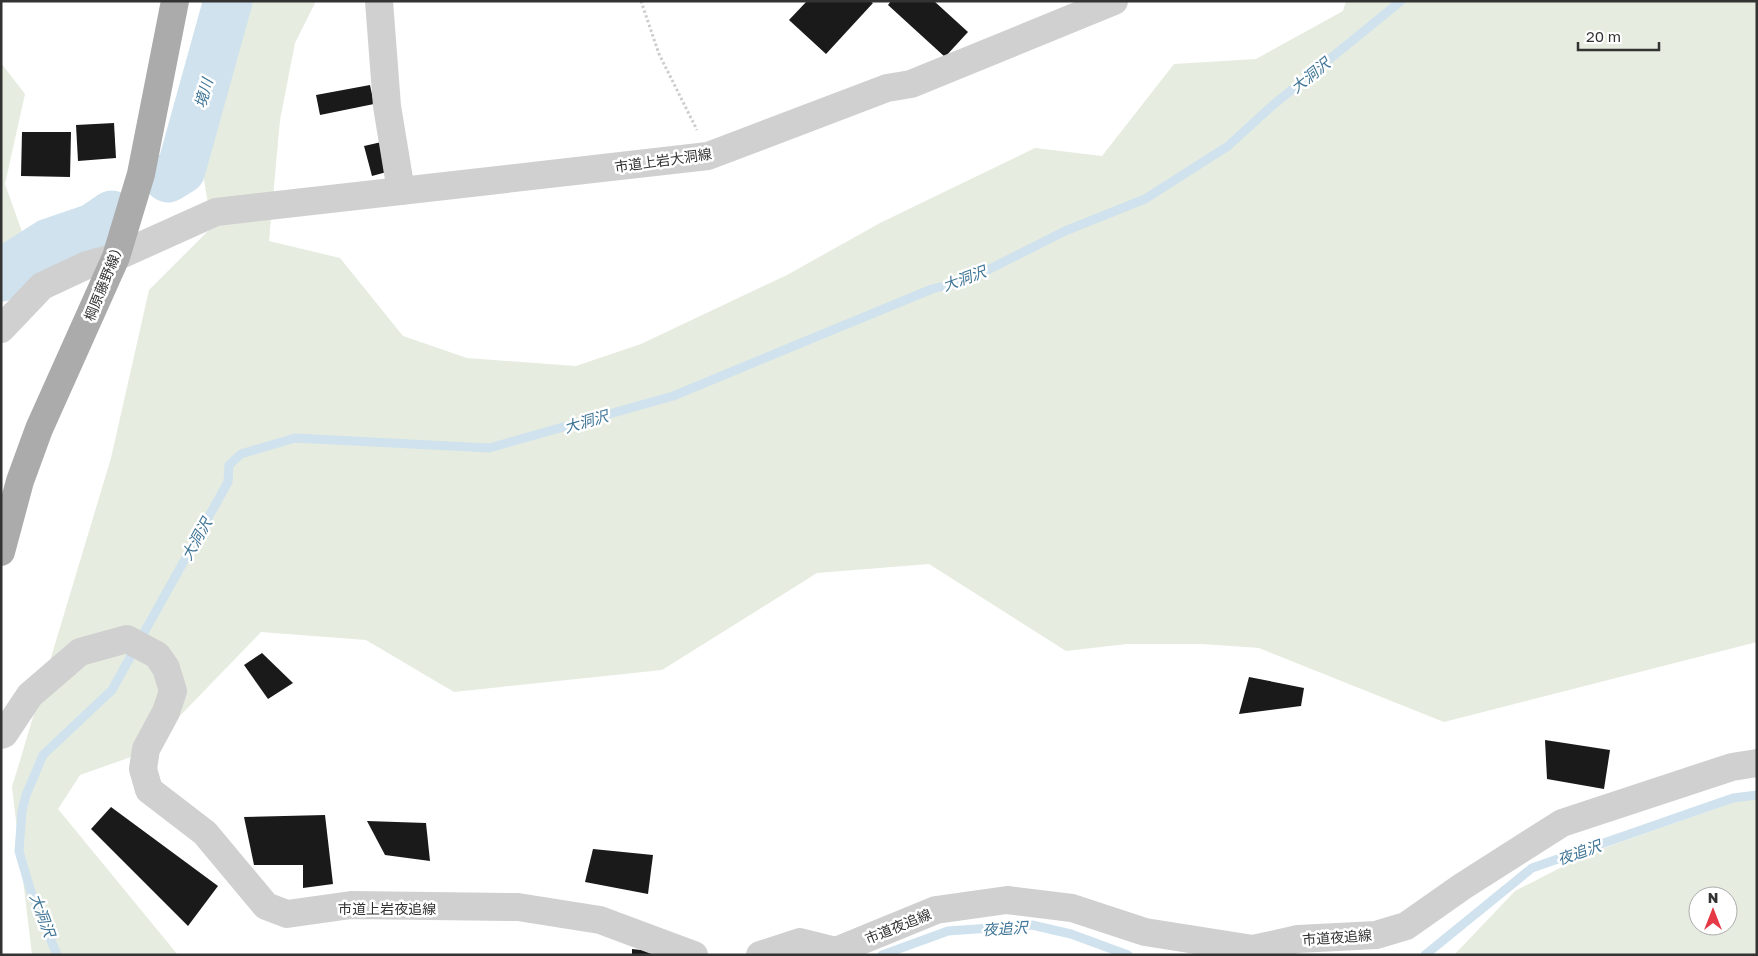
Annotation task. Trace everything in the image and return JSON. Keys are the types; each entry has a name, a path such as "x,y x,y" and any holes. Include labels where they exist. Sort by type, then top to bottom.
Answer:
{"main road":[{"name":"棡原藤野線）","path":"1,552 20,481 39,429 116,258 141,174 175,1"}],"street":[{"path":"379,1 387,106 401,191"},
{"name":"市道上岩大洞線","path":"1,329 42,286 87,265 116,258 216,212 708,156 887,88 911,84 1114,1"},
{"name":"市道上岩夜追線","path":"1,735 4,734 30,695 80,652 127,640 157,655 166,668 173,691 166,712 146,749 143,770 149,790 205,833 266,906 287,914 351,905 518,907 600,920 694,955"},
{"name":"市道夜追線","path":"835,953 936,910 1007,900 1072,908 1146,932 1254,949 1298,939 1376,935 1406,926 1463,886 1562,823 1732,767 1757,763"},
{"path":"760,955 800,942 835,953"}],"path":[{"path":"641,1 659,54 695,125 701,147 708,156"}],"shaded area":[{"path":"204,1 316,1 295,43 280,120 269,241 340,258 403,336 467,358 576,366 641,344 787,275 880,223 1035,148 1102,156 1174,64 1256,59 1343,11 1346,1 1757,1 1757,642 1444,722 1259,648 1202,644 1127,644 1066,651 929,564 817,573 662,670 454,692 366,640 261,632 145,752 80,775 58,809 178,955 32,955 12,787 111,458 149,290 212,227 190,98"},
{"path":"1,63 25,94 5,184 26,243 1,251"},
{"path":"1757,794 1757,955 1454,955 1515,891 1587,854"}],"building":[{"path":"807,1 870,1 873,3 826,54 789,20"},
{"path":"891,1 934,1 968,32 945,57 888,5"},
{"path":"370,85 374,104 320,115 316,95"},
{"path":"114,123 116,158 78,161 76,125"},
{"path":"22,132 71,132 70,177 21,176"},
{"path":"386,141 394,170 372,176 364,146"},
{"path":"262,653 293,683 268,699 244,665"},
{"path":"1249,677 1304,688 1301,706 1239,714"},
{"path":"1545,740 1610,750 1604,789 1547,779"},
{"path":"111,807 218,886 188,926 91,829"},
{"path":"325,815 333,884 303,888 303,865 254,865 244,817"},
{"path":"367,821 426,823 430,861 385,855"},
{"path":"593,849 653,855 648,894 585,882"},
{"path":"632,949 667,953 667,955 632,955"}],"waterway":[{"name":"境川","path":"168,178 181,170 228,1"},
{"name":"大洞沢","path":"57,955 30,889 19,851 22,811 26,795 43,755 112,690 228,482 229,465 241,454 295,438 489,448 673,396 932,289 968,280 1065,231 1145,199 1228,146 1273,105 1401,1"},
{"name":"境川","path":"1,277 11,267 49,243 93,228 112,215"},
{"name":"夜追沢","path":"1425,955 1532,868 1733,798 1757,795"},
{"name":"夜追沢","path":"882,955 948,931 1032,925 1071,934 1128,955"}]}
